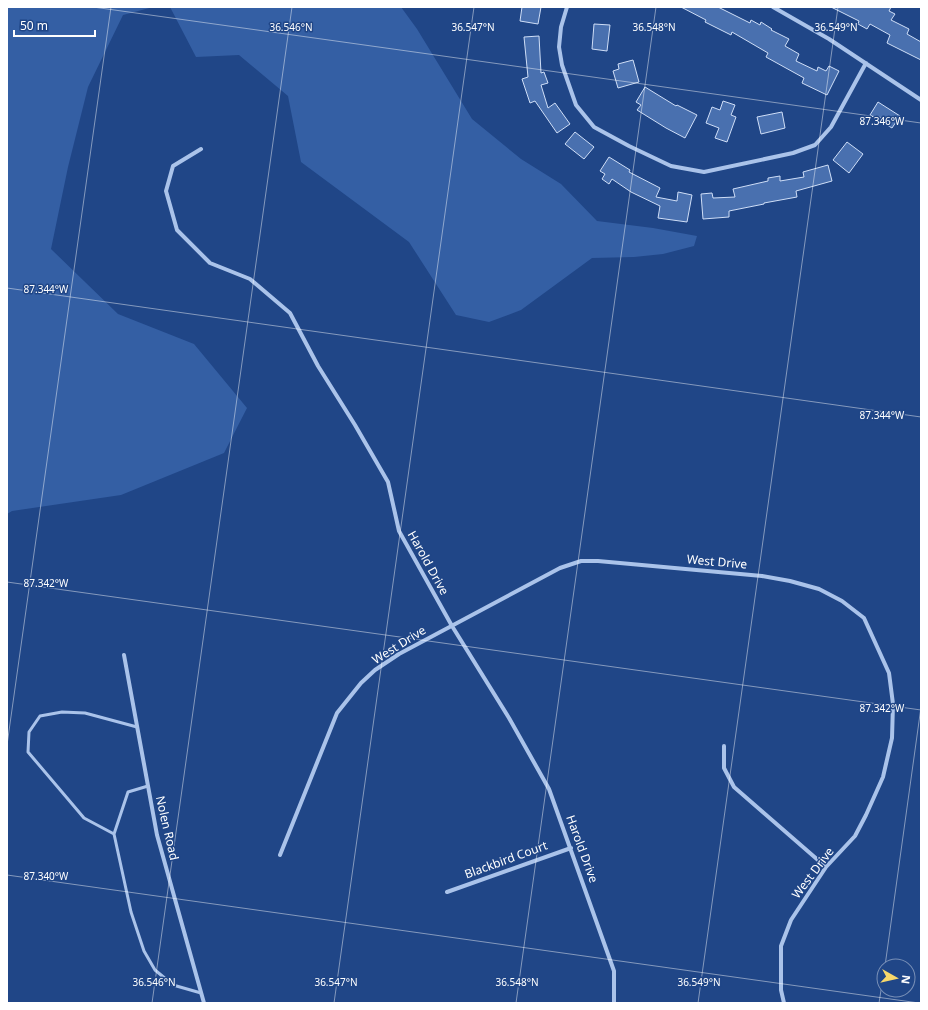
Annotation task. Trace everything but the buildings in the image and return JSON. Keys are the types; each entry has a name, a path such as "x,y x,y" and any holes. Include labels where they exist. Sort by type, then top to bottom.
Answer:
{"street":[{"path":"567,7 561,27 559,47 562,65 576,106 594,127 671,166 704,172 793,153 815,145 831,127 866,63"},
{"path":"773,7 829,39 921,100"},
{"name":"Harold Drive","path":"201,149 173,166 166,192 177,230 210,263 250,279 290,313 318,366 355,424 388,482 399,531 452,626 509,718 549,789 614,971 614,1003"},
{"name":"West Drive","path":"280,855 337,713 361,683 375,670 399,654 560,568 581,561 598,561 762,576 790,581 819,589 842,601 864,618 889,673 893,704 892,738 883,777 855,836 826,867 791,920 781,946 781,990 784,1003"},
{"name":"Nolen Road","path":"124,655 157,835 204,1003"},
{"path":"724,746 724,768 734,787 826,867"},
{"name":"Blackbird Court","path":"447,892 571,848"}],"lane":[{"path":"114,834 84,818 28,752 29,732 40,716 62,712 85,713 137,727"},
{"path":"148,786 128,792 114,834 131,912 144,951 155,970 173,985 201,993"}],"shaded area":[{"path":"7,7 153,7 123,15 88,87 68,167 51,249 118,314 194,344 247,408 224,453 121,495 12,511 7,514"},
{"path":"170,7 401,7 417,29 472,119 521,159 561,184 597,221 653,228 697,236 694,246 663,254 634,257 592,258 521,310 489,322 456,315 409,242 301,162 288,96 239,55 196,57"}]}
